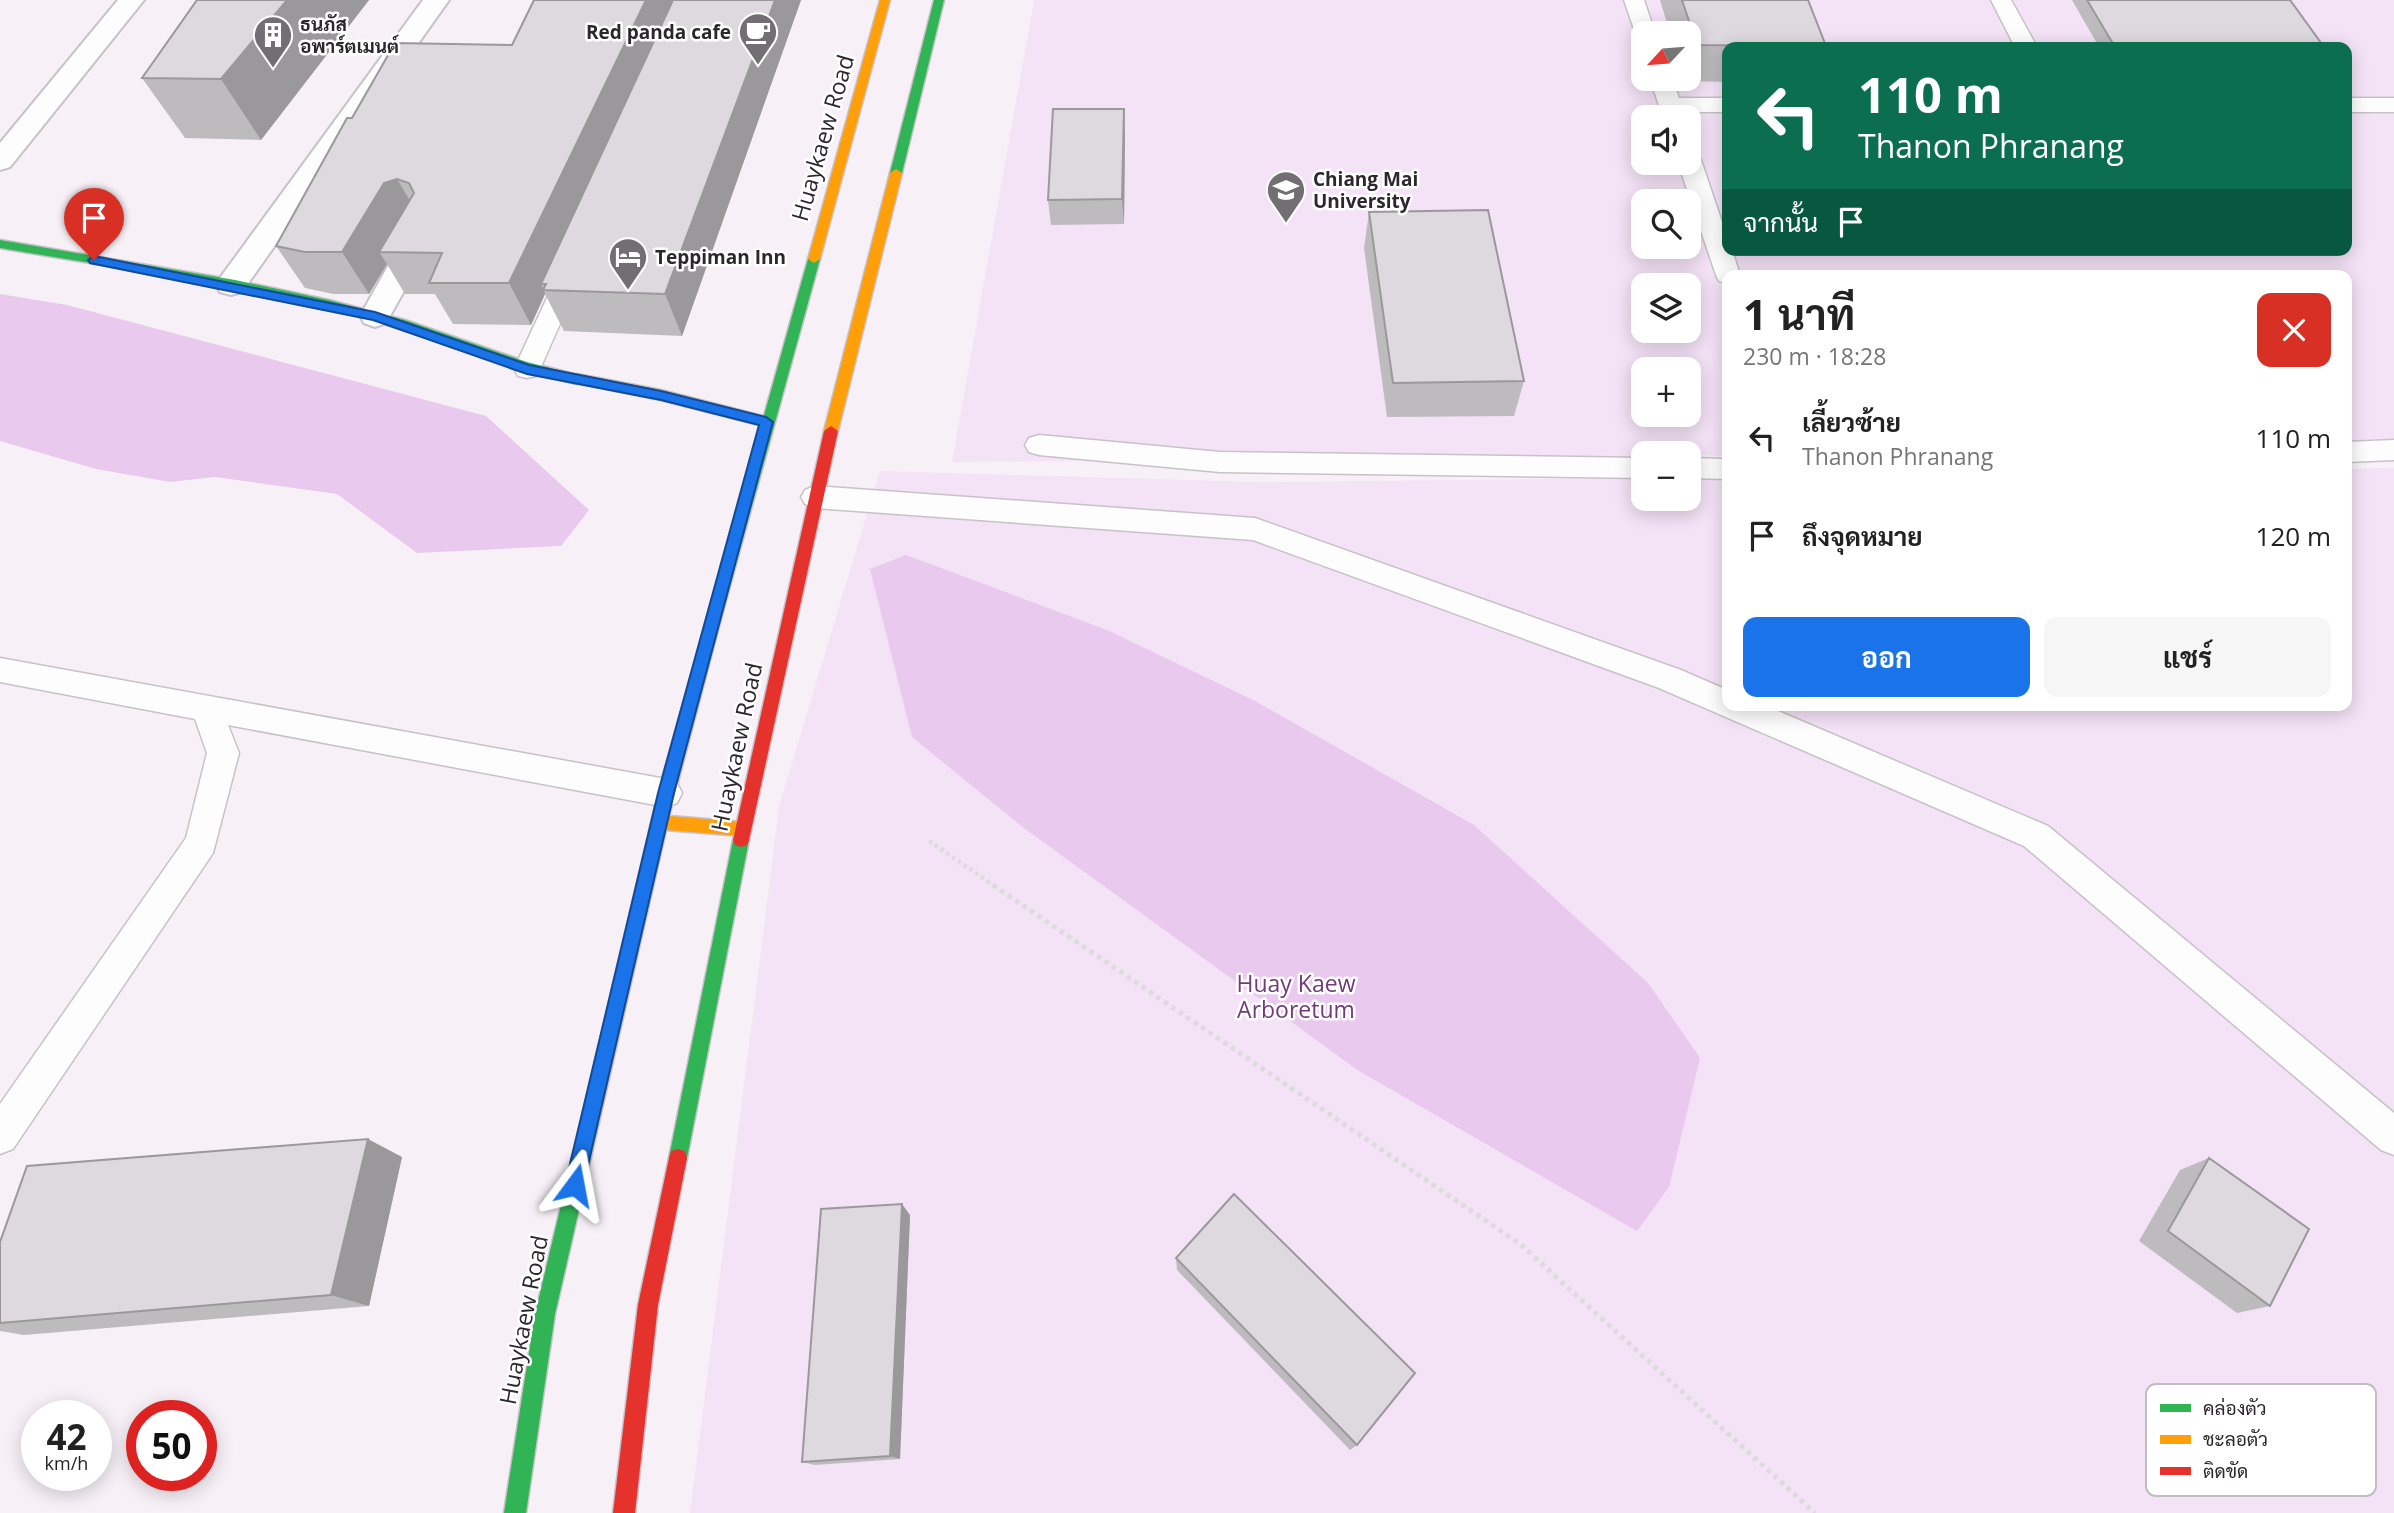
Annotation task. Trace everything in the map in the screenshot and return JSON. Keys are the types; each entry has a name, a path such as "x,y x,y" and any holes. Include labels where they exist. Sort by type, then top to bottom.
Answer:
{"main road":[{"name":"Huaykaew Road","path":"515,1513 545,1314 662,807 766,422 885,0"},
{"name":"Huaykaew Road","path":"624,1513 648,1305 743,829 815,497 939,0"},
{"path":"0,244 231,285 375,316 527,369 661,396 766,422"},
{"path":"662,807 743,829"}],"street":[{"path":"0,161 131,0"},
{"path":"231,285 436,0"},
{"path":"375,316 421,234"}],"lane":[{"path":"1634,0 1641,21"},
{"path":"2001,0 2023,42"},
{"path":"2352,105 2394,105"},
{"path":"1701,108 1722,106"},
{"path":"1694,175 1726,270"},
{"path":"527,369 578,255"},
{"path":"1039,446 1220,462 1631,468"},
{"path":"2352,452 2394,450"},
{"path":"1701,468 1722,469"},
{"path":"815,497 1255,529 1670,679 1722,701"},
{"path":"0,670 207,709 662,807"},
{"path":"0,1136 201,843 223,753 207,709"},
{"path":"1745,711 2036,836 2394,1137"}],"path":[{"path":"929,841 1520,1244 1815,1513"}],"green space":[{"name":"Chiang Mai University","path":"1034,0 2394,0 2394,439 2352,440 2352,270 1722,270 1722,456 1701,455 1701,441 1631,441 1631,457 952,462"},
{"name":"Huay Kaew Arboretum","path":"2394,468 2394,1513 690,1513 779,806 880,471 1261,482 1631,478 1631,511 1701,511 1701,477 1722,477 1722,711 2352,711 2352,469"}],"shaded area":[{"path":"0,294 67,305 486,416 589,510 561,546 417,553 337,494 215,477 170,482 96,469 0,441"},
{"path":"906,555 1107,630 1255,701 1474,825 1648,983 1700,1058 1669,1187 1637,1231 1359,1071 1024,828 912,737 870,569"}],"building":[{"path":"197,0 287,0 221,79 142,78"},
{"path":"534,0 646,0 509,283 429,283 442,253 379,252 414,193 409,183 397,179 384,183 342,252 305,252 276,246 347,118 352,118 395,43 512,45"},
{"path":"673,0 775,0 665,294 543,290 546,284 541,284"},
{"path":"1682,0 1808,0 1824,42 1722,42 1722,45 1701,45 1701,21 1689,21"},
{"path":"2087,0 2290,0 2320,42 2112,42"},
{"path":"1053,109 1124,109 1122,199 1048,200"},
{"path":"1488,210 1524,381 1393,383 1369,212"},
{"path":"368,1139 331,1295 0,1323 0,1242 27,1166"},
{"path":"2209,1158 2309,1229 2270,1306 2168,1231"},
{"path":"1234,1194 1415,1373 1357,1445 1176,1258"},
{"path":"902,1204 890,1456 802,1462 821,1209"}],"traffic: fast":[{"path":"896,173 939,0"},
{"path":"0,244 235,284 329,304 401,324 525,366 577,379"},
{"path":"713,622 814,259"},
{"path":"678,1158 741,840"},
{"path":"515,1513 545,1314 590,1122"}],"traffic: slow":[{"path":"814,259 885,0"},
{"path":"831,431 896,173"},
{"path":"577,379 661,395 767,422"},
{"path":"590,1122 666,793 713,622"},
{"path":"659,822 743,829"}],"traffic: jam":[{"path":"741,840 831,431"},
{"path":"624,1513 648,1305 678,1158"}],"place":[{"name":"Red panda cafe","path":"758,66"},
{"name":"ธนภัส อพาร์ตเมนต์","path":"273,69"},
{"name":"Chiang Mai University","path":"1286,224"},
{"name":"Teppiman Inn","path":"628,291"}],"route":[{"path":"94,260 231,285 375,316 527,369 661,396 766,422 666,793 575,1185"}]}
